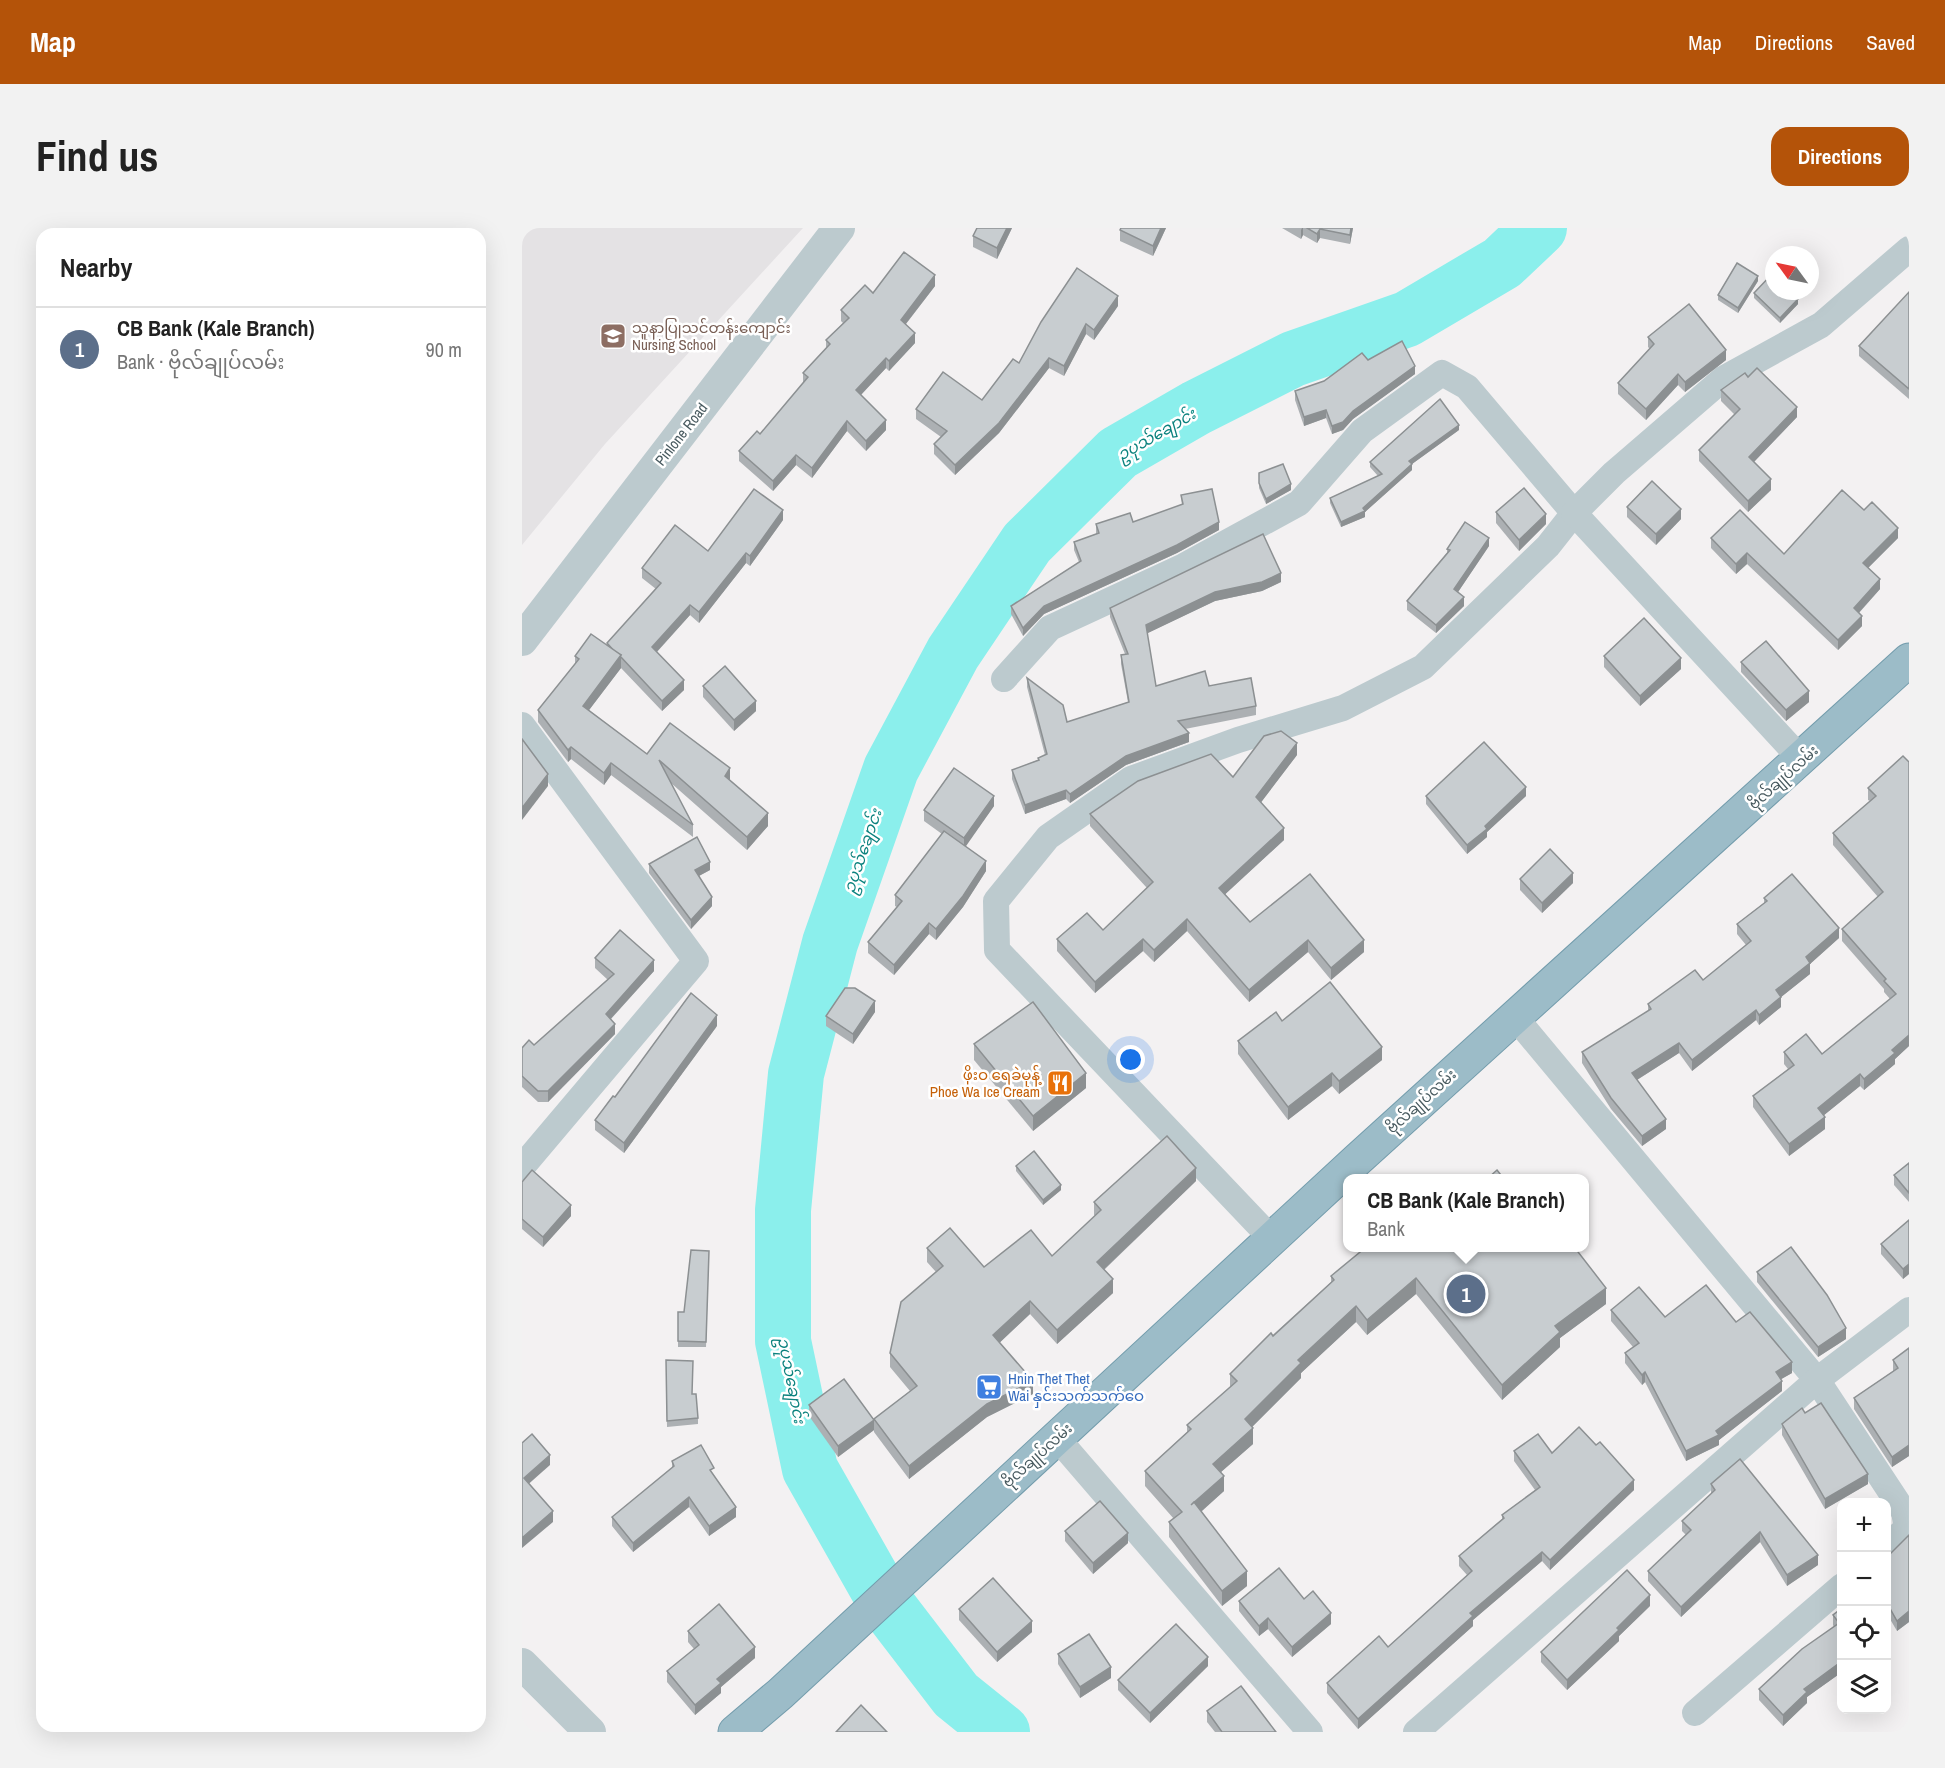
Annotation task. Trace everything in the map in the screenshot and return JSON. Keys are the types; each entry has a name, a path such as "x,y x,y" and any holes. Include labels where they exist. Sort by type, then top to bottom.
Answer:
{"highway":[{"name":"ဗိုလ်ချုပ်လမ်း","path":"735,1732 780,1694 1514,1016 1802,760 1909,660"}],"street":[{"name":"Pinlone Road","path":"522,639 839,228"},
{"path":"1272,1239 997,950 996,902 1048,837 1131,780 1238,740 1343,708 1423,667 1548,546 1574,513 1614,473 1723,379 1821,325 1909,249"},
{"path":"1004,679 1050,628 1184,566 1299,503 1362,431 1442,373 1467,387 1574,513 1802,760"},
{"path":"522,725 696,961 522,1167"},
{"path":"1514,1016 1817,1380 1904,1512 1907,1528 1891,1543"},
{"path":"1416,1732 1817,1380 1909,1310"},
{"path":"1057,1438 1310,1732"},
{"path":"1695,1713 1837,1590"},
{"path":"522,1664 590,1732"}],"shaded area":[{"name":"သူနာပြုသင်တန်းကျောင်း Nursing School","path":"522,228 803,228 605,444 522,545"}],"building":[{"path":"977,228 1007,228 997,248 973,236"},
{"path":"1121,228 1161,228 1153,246 1120,230"},
{"path":"1307,228 1351,228 1350,235 1320,229 1317,234"},
{"path":"904,252 935,275 901,320 915,333 889,361 886,358 856,390 886,420 866,441 847,421 812,468 796,455 773,481 739,451 757,431 760,434 808,377 803,373 830,344 826,340 849,318 841,310 865,285 873,293"},
{"path":"1737,263 1758,276 1738,308 1718,295"},
{"path":"1077,268 1118,296 1094,330 1086,324 1064,366 1049,358 999,423 955,465 934,444 947,431 916,409 943,372 982,400 1013,359 1019,363 1041,322"},
{"path":"1765,281 1765,300 1797,300 1780,318 1754,293"},
{"path":"1909,292 1909,389 1859,346"},
{"path":"1689,304 1726,350 1685,382 1678,374 1646,409 1618,383 1654,344 1648,337"},
{"path":"1402,341 1415,366 1353,411 1343,422 1332,426 1326,410 1304,417 1295,391 1324,381 1362,353 1368,360"},
{"path":"1757,368 1797,407 1749,457 1771,479 1748,501 1699,450 1740,409 1721,390 1745,373 1748,377"},
{"path":"1440,399 1459,425 1409,461 1412,464 1363,508 1365,511 1341,522 1330,498 1382,474 1370,462"},
{"path":"1283,464 1291,484 1266,499 1259,483 1259,473"},
{"path":"1652,481 1681,509 1656,534 1627,507"},
{"path":"1524,488 1546,514 1519,540 1496,512"},
{"path":"754,489 783,510 750,556 746,553 699,612 690,605 652,647 684,680 662,701 621,655 607,643 661,583 642,568 675,525 708,551"},
{"path":"1212,489 1219,522 1177,545 1044,606 1023,628 1011,606 1081,561 1074,542 1099,533 1096,524 1130,513 1133,522 1183,504 1181,495"},
{"path":"1842,490 1864,510 1872,502 1898,528 1863,563 1880,579 1854,608 1862,616 1838,640 1747,553 1736,564 1711,538 1740,510 1784,554"},
{"path":"1465,522 1489,538 1454,589 1464,597 1436,625 1407,601 1450,550 1447,549"},
{"path":"1263,534 1281,573 1262,582 1215,592 1146,625 1156,686 1205,671 1209,686 1251,678 1256,706 1178,721 1189,733 1126,756 1070,794 1066,790 1025,805 1012,770 1039,760 1038,758 1047,754 1027,678 1063,705 1067,722 1129,702 1121,655 1128,654 1110,608"},
{"path":"1644,618 1681,658 1640,696 1604,656"},
{"path":"591,634 621,655 583,706 647,754 670,723 730,768 725,776 768,813 747,837 659,760 693,825 611,763 604,773 571,747 568,750 538,710 579,659 575,656"},
{"path":"1766,641 1809,691 1786,710 1741,662"},
{"path":"725,666 756,701 734,720 703,686"},
{"path":"1281,731 1297,743 1256,797 1284,828 1219,888 1250,922 1310,874 1364,940 1331,968 1308,940 1249,990 1187,919 1154,950 1143,939 1095,982 1057,939 1087,913 1103,930 1153,882 1090,814 1138,781 1211,754 1233,777 1264,736"},
{"path":"522,739 548,774 522,808"},
{"path":"1484,742 1526,787 1485,826 1487,829 1467,845 1426,796"},
{"path":"1903,756 1909,762 1909,1035 1892,1050 1895,1053 1864,1079 1860,1074 1818,1108 1825,1117 1789,1144 1753,1096 1794,1065 1784,1052 1806,1034 1822,1054 1896,994 1884,981 1886,979 1842,929 1883,892 1833,833 1876,796 1868,788"},
{"path":"954,768 994,796 964,838 924,810"},
{"path":"944,831 986,861 963,896 936,929 929,923 894,965 868,942 902,901 895,895"},
{"path":"697,837 710,862 695,870 712,897 691,920 649,864"},
{"path":"1550,849 1573,873 1542,903 1520,879"},
{"path":"1792,874 1839,928 1806,957 1810,963 1776,990 1781,997 1759,1015 1756,1010 1692,1060 1679,1043 1632,1073 1666,1119 1642,1136 1611,1098 1582,1052 1651,1009 1648,1004 1695,970 1703,980 1751,941 1737,924 1767,901 1764,898"},
{"path":"620,930 654,960 606,1014 615,1024 548,1091 538,1091 522,1076 522,1048 529,1040 534,1045 614,974 595,958"},
{"path":"1330,982 1382,1047 1339,1081 1332,1073 1288,1107 1238,1041 1276,1012 1282,1021"},
{"path":"845,988 855,988 875,1001 853,1034 826,1016"},
{"path":"691,993 717,1015 624,1143 595,1120 613,1096 615,1097"},
{"path":"1033,1002 1086,1073 1033,1116 974,1044"},
{"path":"1167,1136 1196,1168 1097,1262 1113,1279 1057,1330 1030,1301 993,1335 1033,1381 987,1404 909,1466 874,1419 917,1386 890,1353 901,1302 943,1266 927,1248 950,1228 984,1267 1031,1230 1052,1256 1101,1210 1094,1202"},
{"path":"1034,1151 1061,1185 1043,1200 1016,1166"},
{"path":"1909,1163 1909,1193 1894,1175"},
{"path":"532,1170 571,1205 543,1237 522,1219 522,1182"},
{"path":"1909,1220 1909,1264 1903,1269 1881,1244"},
{"path":"1791,1247 1827,1295 1846,1328 1818,1347 1757,1272"},
{"path":"691,1250 709,1251 706,1342 678,1341 678,1312 684,1312"},
{"path":"1360,1252 1578,1252 1606,1288 1555,1326 1560,1332 1502,1385 1416,1278 1367,1320 1356,1306 1298,1360 1301,1363 1245,1419 1253,1428 1213,1464 1224,1476 1194,1502 1247,1571 1222,1591 1169,1522 1182,1512 1145,1471 1191,1429 1187,1425 1237,1381 1230,1374 1271,1333 1273,1336 1334,1280 1331,1276"},
{"path":"1706,1285 1736,1322 1750,1312 1792,1362 1776,1372 1782,1381 1716,1431 1719,1435 1686,1451 1645,1372 1642,1375 1625,1353 1639,1343 1611,1310 1639,1287 1665,1317"},
{"path":"1909,1348 1909,1445 1892,1457 1854,1398 1898,1368 1893,1360"},
{"path":"666,1360 693,1361 692,1394 696,1394 698,1418 667,1421"},
{"path":"844,1379 874,1420 838,1446 809,1405"},
{"path":"1821,1403 1868,1474 1825,1499 1782,1424 1802,1408 1805,1413"},
{"path":"1579,1427 1596,1445 1600,1442 1634,1480 1550,1560 1542,1552 1470,1613 1473,1616 1358,1719 1327,1683 1379,1636 1388,1647 1472,1571 1459,1556 1504,1518 1502,1515 1540,1487 1514,1451 1538,1434 1552,1453"},
{"path":"532,1434 550,1455 524,1478 553,1511 522,1538 522,1443"},
{"path":"701,1445 714,1468 710,1470 736,1507 709,1526 689,1497 633,1543 612,1517 674,1466 672,1461"},
{"path":"1740,1459 1818,1555 1787,1575 1760,1532 1681,1607 1648,1571 1691,1530 1682,1521 1715,1490 1711,1484"},
{"path":"1100,1501 1128,1533 1093,1563 1065,1531"},
{"path":"1909,1535 1909,1611 1897,1621 1891,1610 1891,1553"},
{"path":"1279,1568 1304,1599 1313,1591 1331,1613 1292,1647 1268,1618 1259,1626 1239,1601"},
{"path":"1627,1570 1650,1595 1617,1628 1619,1630 1567,1680 1541,1652"},
{"path":"993,1578 1032,1621 997,1652 959,1609"},
{"path":"719,1604 755,1647 717,1679 721,1683 695,1705 667,1671 699,1645 688,1631"},
{"path":"1176,1624 1208,1657 1150,1713 1118,1680"},
{"path":"1837,1624 1837,1665 1804,1689 1807,1692 1783,1715 1759,1689 1802,1649"},
{"path":"1089,1634 1111,1667 1080,1687 1058,1654"},
{"path":"1241,1686 1276,1732 1222,1732 1207,1711"},
{"path":"861,1705 887,1732 836,1732"}],"waterway":[{"name":"ဥပုသ်ချောင်း","path":"1002,1732 956,1695 887,1605 810,1469 783,1341 783,1210 796,1074 830,943 891,769 953,653 1027,543 1118,453 1196,408 1293,359 1407,319 1502,263 1539,228"}],"place":[{"name":"သူနာပြုသင်တန်းကျောင်း Nursing School","path":"613,336"},
{"name":"ဖိုးဝ ရေခဲမုန့် Phoe Wa Ice Cream","path":"1060,1083"},
{"name":"CB Bank (Kale Branch)","path":"1466,1294"},
{"name":"Hnin Thet Thet Wai နှင်းသက်သက်ဝေ","path":"989,1387"}]}
